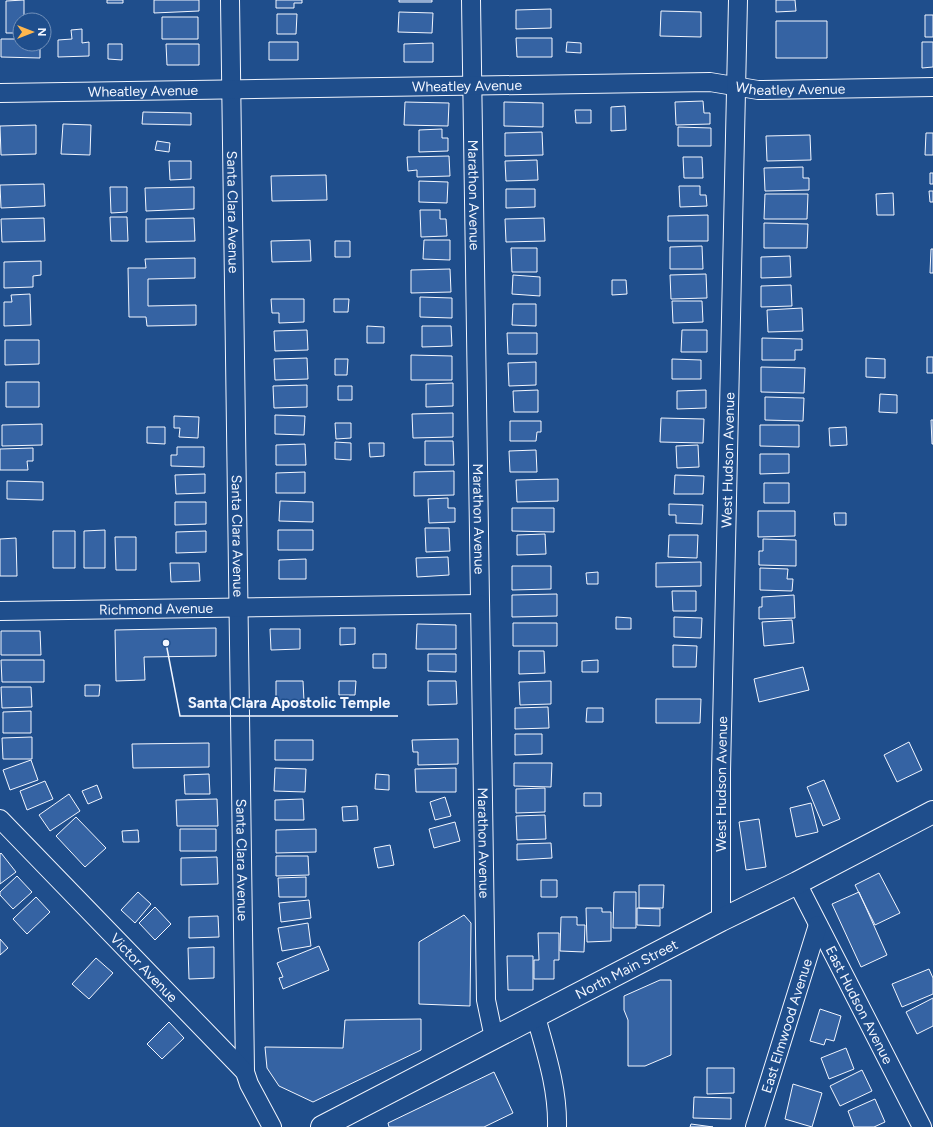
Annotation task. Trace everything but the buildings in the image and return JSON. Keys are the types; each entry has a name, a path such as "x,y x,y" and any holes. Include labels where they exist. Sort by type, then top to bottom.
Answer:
{"main road":[{"name":"North Main Street","path":"322,1127 933,812"}],"street":[{"name":"Santa Clara Avenue","path":"230,0 240,608 245,1072"},
{"name":"Marathon Avenue","path":"471,0 486,1000 494,1038"},
{"name":"West Hudson Avenue","path":"721,920 721,772 738,0"},
{"name":"Wheatley Avenue","path":"0,93 710,82 736,85 758,90 933,87"},
{"name":"Richmond Avenue","path":"0,611 480,604"},
{"name":"Victor Avenue","path":"0,819 245,1072 249,1084 272,1127"},
{"name":"East Hudson Avenue","path":"797,883 922,1127"},
{"name":"East Elmwood Avenue","path":"755,1127 818,925"},
{"path":"536,1016 551,1070 556,1096 557,1127"}],"place":[{"name":"Santa Clara Apostolic Temple","path":"166,643"}]}
